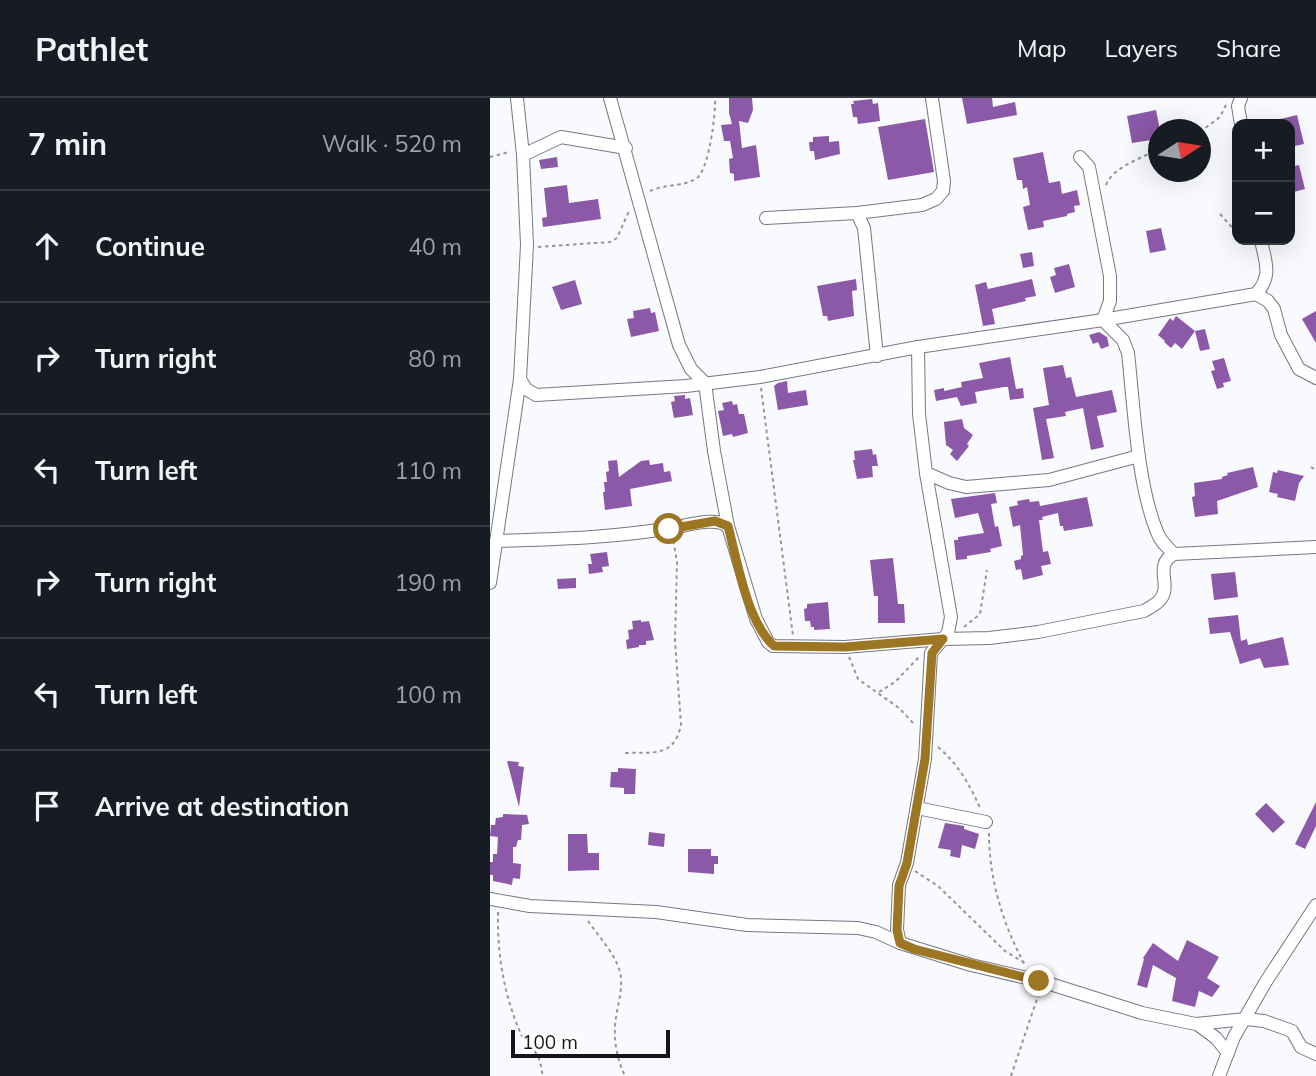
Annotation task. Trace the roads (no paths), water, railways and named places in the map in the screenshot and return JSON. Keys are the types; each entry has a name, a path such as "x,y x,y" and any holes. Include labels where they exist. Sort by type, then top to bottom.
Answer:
{"street":[{"path":"490,583 520,379 527,245 517,98"},
{"path":"610,98 679,345 691,369 705,383 728,526 744,587 761,631 774,646 859,646 1038,632 1144,611 1158,602 1164,593 1163,564 1166,558 1174,554 1316,547"},
{"path":"766,218 857,213 922,205 936,199 943,191 943,167 932,98"},
{"path":"1240,119 1238,106 1241,98"},
{"path":"522,152 561,137 626,148"},
{"path":"1080,157 1089,167 1110,276 1110,301 1103,320"},
{"path":"857,213 864,228 877,356"},
{"path":"1256,294 1266,283 1267,267 1262,245"},
{"path":"520,379 526,389 536,396 685,386 760,377 918,347 1256,294 1268,300 1274,309 1281,335 1299,369 1316,378"},
{"path":"1103,320 1124,340 1128,353 1139,456 1157,534 1174,554"},
{"path":"900,943 897,930 898,895 907,863 925,759 930,665 932,653 944,641 950,627 950,604 926,473 919,414 918,347"},
{"path":"685,386 691,369"},
{"path":"926,473 965,487 1049,480 1139,456"},
{"path":"496,541 572,538 669,529 715,521 728,526"},
{"path":"917,807 986,822"},
{"path":"494,900 530,906 656,912 747,925 858,928 971,965 1044,982 1142,1013 1196,1024 1264,1021 1292,1031 1301,1047 1316,1054"},
{"path":"1219,1076 1234,1037 1265,983 1316,905"},
{"path":"1196,1024 1216,1038 1228,1053"}]}
